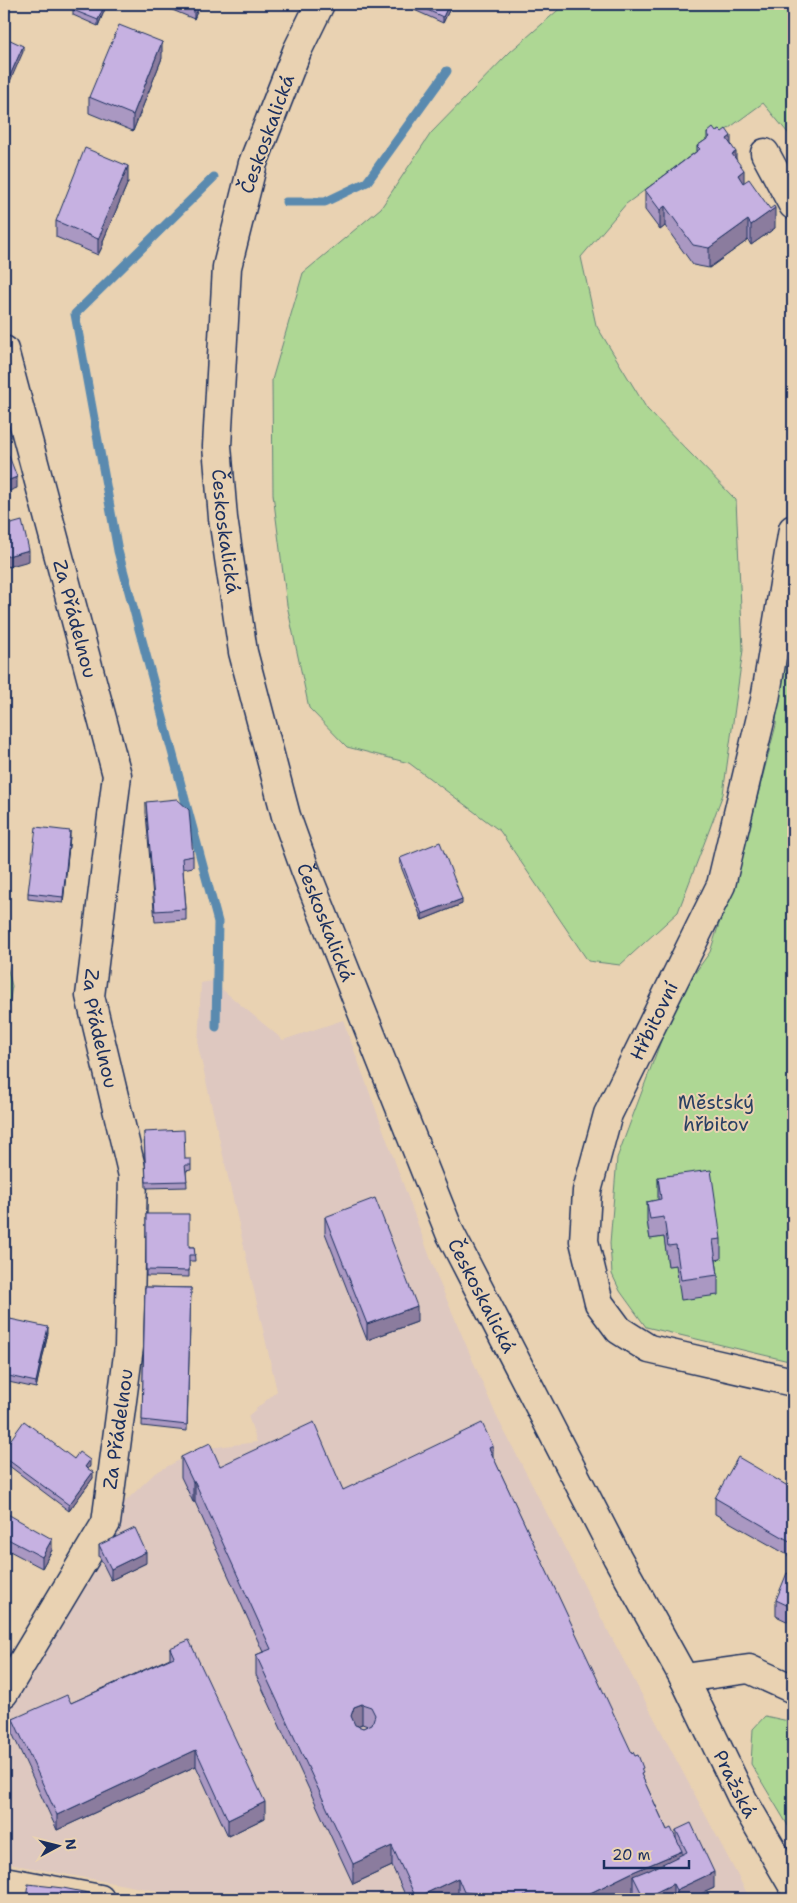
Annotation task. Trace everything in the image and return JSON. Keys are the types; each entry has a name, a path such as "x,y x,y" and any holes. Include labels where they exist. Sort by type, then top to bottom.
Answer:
{"street":[{"name":"Českoskalická","path":"320,4 297,51 253,163 227,267 216,446 223,518 243,652 286,816 305,869 450,1233 618,1557 684,1678"},
{"path":"765,153 793,205"},
{"name":"Za Přádelnou","path":"4,350 117,775 90,996 133,1176 129,1347 106,1523 4,1693"},
{"name":"Hřbitovní","path":"793,529 765,700 720,885 608,1114 587,1191 584,1241 599,1303 619,1330 650,1349 793,1382"},
{"path":"684,1678 749,1670 793,1689"},
{"name":"Pražská","path":"684,1678 744,1800 793,1886"},
{"path":"4,1881 100,1899"}],"shaded area":[{"path":"212,981 283,1040 343,1020 438,1279 496,1415 750,1899 201,1899 4,1863 4,1697 115,1511 155,1473 200,1449 257,1442 248,1416 277,1391 198,1046 201,983"}],"green space":[{"path":"565,4 793,4 793,139 763,103 626,204 581,257 596,325 647,409 736,500 743,650 723,794 678,912 620,965 588,961 500,831 409,763 347,747 309,708 287,605 273,494 272,380 303,273 381,208 431,133 510,52"},
{"name":"Městský hřbitov","path":"793,581 793,1362 646,1327 620,1291 612,1274 610,1243 617,1158 671,1014 682,991 710,952 746,840 776,725 778,689","holes":["661,1219 718,1295 676,1265 668,1266 664,1237 650,1239 647,1222"]},
{"path":"4,954 12,986 4,1038"},
{"path":"765,1716 793,1722 793,1834 751,1764 753,1729"}],"building":[{"path":"76,4 105,4 98,20 73,10"},
{"path":"414,4 449,4 443,17"},
{"path":"119,25 162,42 133,115 89,97"},
{"path":"4,37 23,46 4,89"},
{"path":"713,128 716,132 720,130 722,132 726,129 731,136 727,139 736,152 732,154 744,170 738,175 743,183 749,179 770,209 774,206 775,208 751,225 748,220 709,248 693,245 665,206 660,210 645,190 700,149 697,146 710,137 707,133"},
{"path":"85,148 128,166 98,239 56,221"},
{"path":"4,443 17,477 4,482"},
{"path":"22,521 29,550 4,557 4,526"},
{"path":"177,799 189,810 193,856 182,858 186,909 155,911 146,802"},
{"path":"36,827 70,831 63,897 28,893"},
{"path":"440,842 462,899 422,914 400,858"},
{"path":"184,1130 185,1159 191,1159 191,1165 185,1165 187,1181 146,1182 144,1132"},
{"path":"711,1170 721,1239 713,1240 718,1275 681,1280 676,1245 668,1246 664,1217 650,1219 647,1202 661,1199 658,1177"},
{"path":"375,1198 417,1306 367,1324 325,1217"},
{"path":"146,1214 189,1214 189,1247 194,1247 195,1255 189,1255 189,1271 146,1270"},
{"path":"145,1287 191,1288 187,1425 142,1420"},
{"path":"10,1319 48,1327 36,1382 4,1375 4,1345"},
{"path":"24,1421 74,1459 79,1452 90,1460 85,1467 93,1472 69,1505 4,1457 4,1449"},
{"path":"314,1422 343,1490 482,1423 493,1446 489,1448 632,1753 635,1756 638,1755 643,1768 641,1769 643,1773 641,1774 667,1830 671,1828 682,1851 578,1899 529,1899 527,1895 518,1899 464,1892 458,1878 416,1898 392,1846 353,1864 256,1655 271,1649 195,1482 193,1482 181,1457 210,1443 220,1466","holes":["362,1704 371,1707 375,1715 372,1724 363,1728 355,1725 351,1716 354,1707"]},
{"path":"738,1457 793,1489 793,1543 715,1498"},
{"path":"4,1512 52,1539 42,1557 4,1537"},
{"path":"135,1528 146,1552 111,1569 99,1545"},
{"path":"787,1573 793,1576 793,1608 776,1600"},
{"path":"189,1640 265,1802 228,1820 196,1750 57,1815 13,1719 67,1695 71,1703 174,1657 170,1648"},
{"path":"691,1823 714,1872 676,1890 673,1884 644,1898 633,1876 648,1871 687,1852 676,1830"},
{"path":"28,1884 63,1888 119,1899 26,1899"}],"waterway":[{"path":"286,202 325,202 367,182 447,71"},
{"path":"214,177 75,314 118,551 218,922 216,1027"}]}
